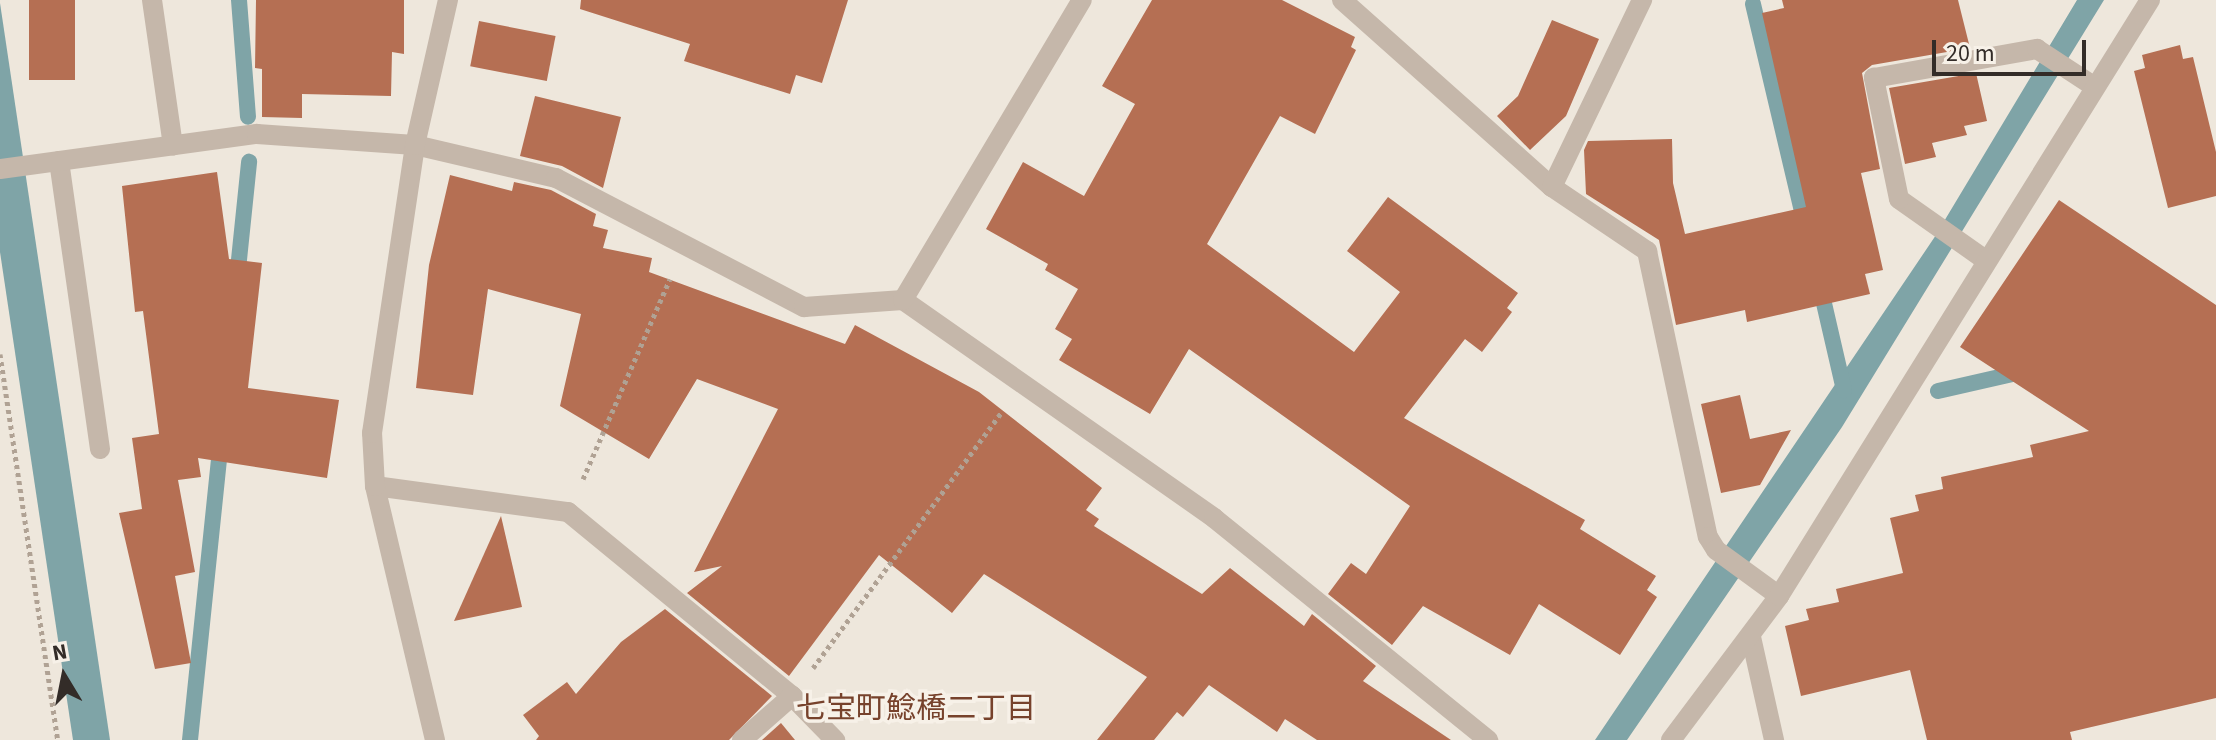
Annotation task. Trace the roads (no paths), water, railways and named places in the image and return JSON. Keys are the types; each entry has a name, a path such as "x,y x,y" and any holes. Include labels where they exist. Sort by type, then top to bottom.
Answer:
{"street":[{"path":"152,0 173,145"},
{"path":"435,740 375,486 372,433 415,145 448,0"},
{"path":"903,300 1082,0"},
{"path":"1342,0 1552,187 1647,251 1708,537 1716,550 1779,596"},
{"path":"1552,187 1642,0"},
{"path":"1671,740 1779,596 1984,259 2150,0"},
{"path":"1984,259 1899,199 1874,78 2037,49 2095,87"},
{"path":"0,169 257,134 415,145 556,178 804,307 903,300 1214,518 1488,740"},
{"path":"59,161 100,449"},
{"path":"375,486 568,512 792,696 835,740"},
{"path":"1751,637 1774,740"},
{"path":"742,740 792,696"}],"water":[{"path":"2077,0 2104,0 1842,427 1627,740 1595,740 1934,238"},
{"path":"0,3 110,740 73,740 0,252"}],"waterway":[{"path":"239,0 248,117"},
{"path":"1753,4 1806,228"},
{"path":"237,279 249,162"},
{"path":"1820,286 1844,390"},
{"path":"1938,391 2026,371"},
{"path":"190,740 221,442"}],"district":[{"name":"七宝町鯰橋二丁目","path":"916,709"}]}
